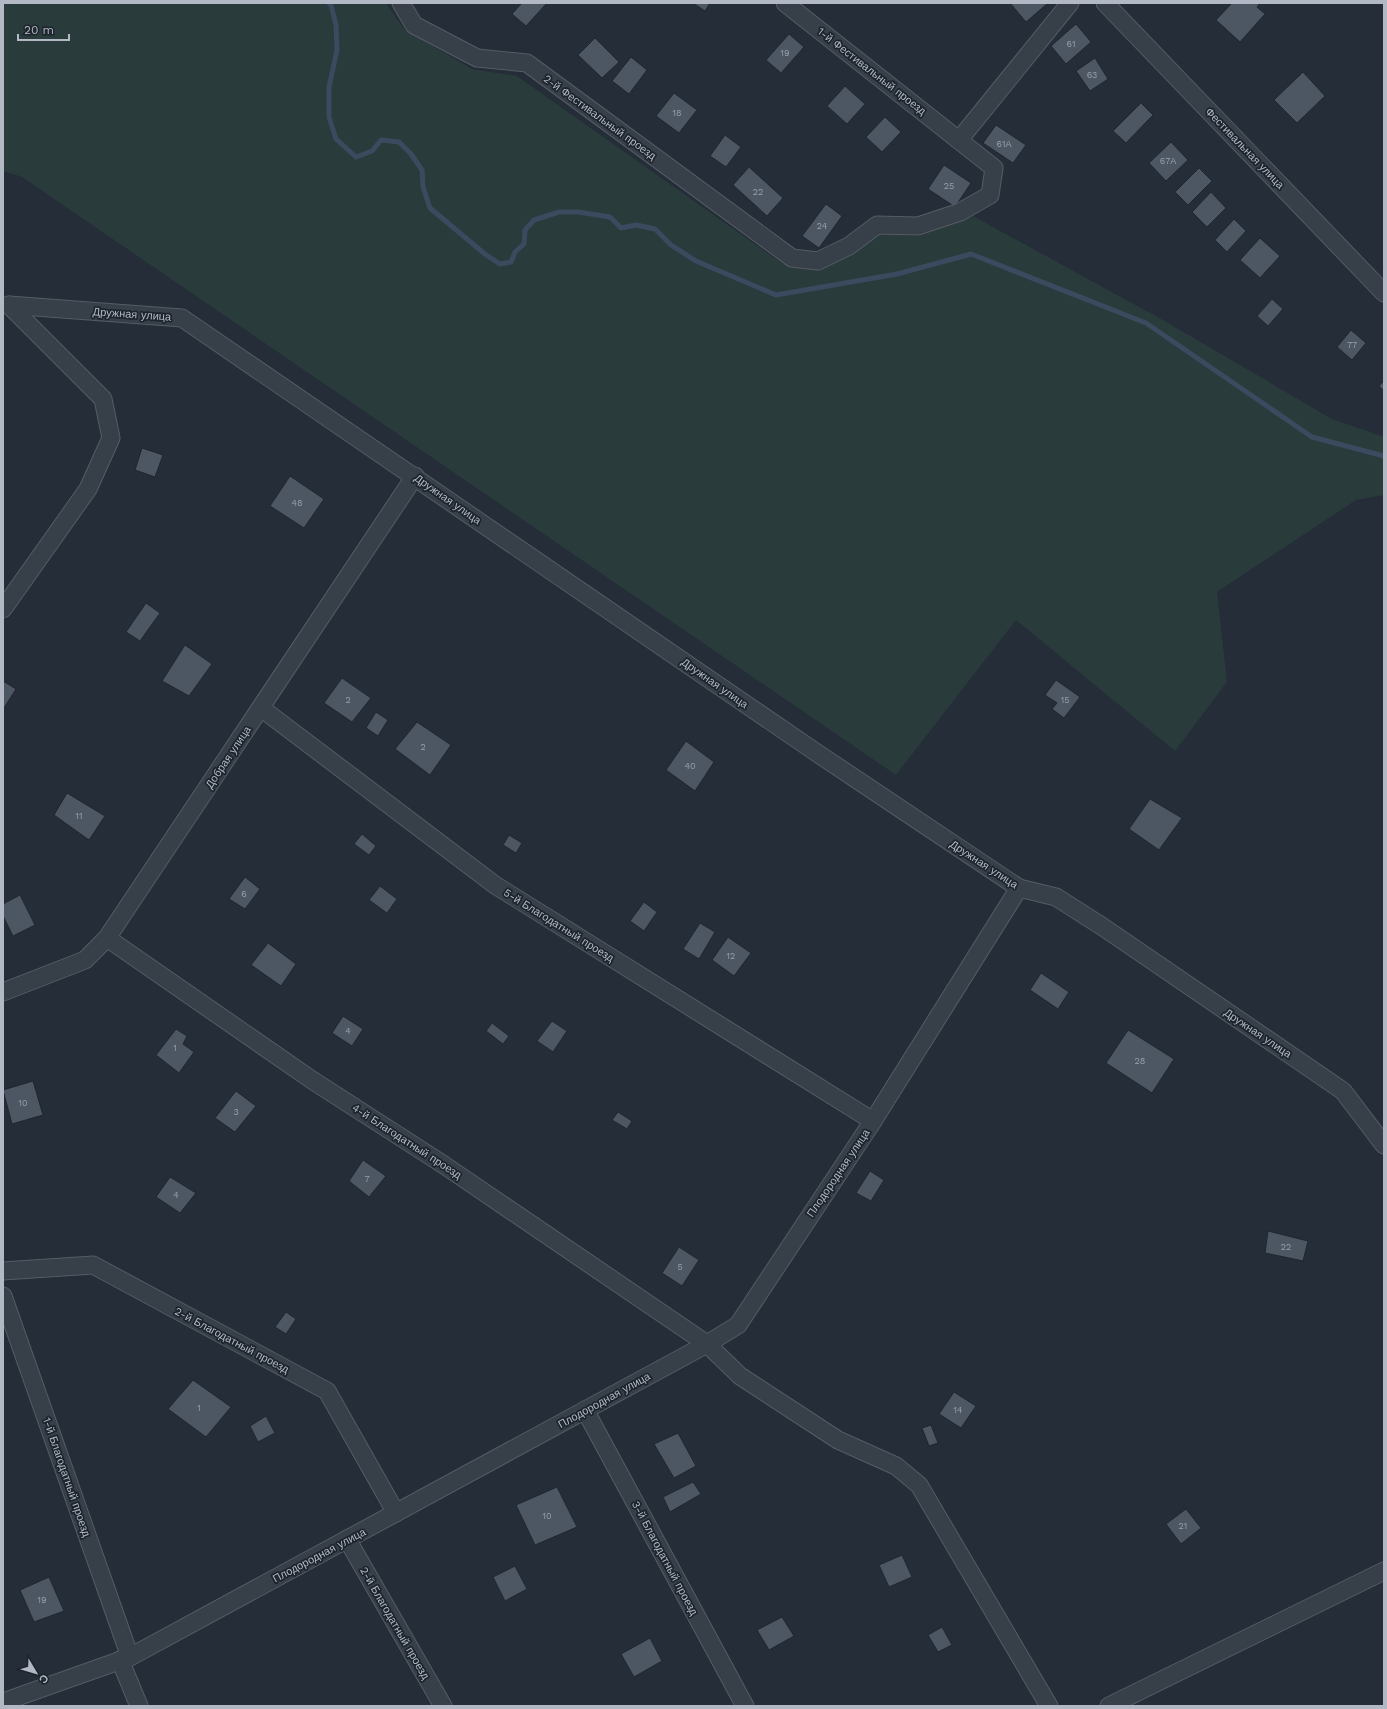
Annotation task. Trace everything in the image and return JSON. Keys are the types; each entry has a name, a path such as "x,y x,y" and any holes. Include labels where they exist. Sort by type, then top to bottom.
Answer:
{"street":[{"name":"2-й Фестивальный проезд","path":"401,3 414,25 477,58 527,63 792,258 818,261 849,246 877,225 918,226 960,212 990,195 994,168"},
{"name":"1-й Фестивальный проезд","path":"785,3 994,168"},
{"path":"959,140 1070,3"},
{"name":"Фестивальная улица","path":"1105,3 1384,293"},
{"path":"3,609 88,489 111,438 103,399 5,304"},
{"name":"Дружная улица","path":"5,304 182,318 415,476 817,754 1019,888 1056,897 1109,931 1344,1091 1384,1145"},
{"name":"Добрая улица","path":"3,992 85,960 107,938 415,476"},
{"name":"5-й Благодатный проезд","path":"261,708 495,885 873,1121"},
{"name":"Плодородная улица","path":"3,1702 125,1659 707,1344 738,1324 873,1121 1019,888"},
{"name":"4-й Благодатный проезд","path":"107,938 312,1080 444,1165 707,1344 740,1376 838,1440 896,1466 919,1485 1049,1706"},
{"name":"2-й Благодатный проезд","path":"3,1271 93,1265 327,1391 396,1513"},
{"name":"1-й Благодатный проезд","path":"3,1296 125,1659 139,1706"},
{"name":"3-й Благодатный проезд","path":"585,1410 745,1706"},
{"name":"2-й Благодатный проезд","path":"347,1539 443,1706"},
{"path":"1109,1706 1384,1571"}],"shaded area":[{"path":"3,3 386,3 404,29 472,69 517,76 783,264 820,269 878,234 919,236 973,216 1163,320 1332,419 1384,437 1384,495 1356,500 1217,592 1227,682 1175,751 1016,620 896,775 22,177 3,171"}],"building":[{"path":"522,3 547,3 526,26 512,14"},
{"path":"693,3 710,3 705,11"},
{"path":"1010,3 1048,3 1026,22"},
{"path":"1232,3 1260,3 1257,7 1265,14 1240,42 1216,20"},
{"path":"1076,24 1091,42 1066,64 1051,46"},
{"path":"789,34 804,47 781,73 766,60"},
{"path":"595,38 619,62 602,78 578,55"},
{"path":"631,57 647,70 629,94 612,81"},
{"path":"1095,58 1108,79 1090,91 1076,71"},
{"path":"1303,72 1325,96 1297,123 1274,100"},
{"path":"845,86 865,104 847,124 827,106"},
{"path":"674,93 697,110 679,133 656,116"},
{"path":"1141,103 1153,115 1126,143 1113,131"},
{"path":"885,117 901,132 882,152 866,137"},
{"path":"996,125 1026,145 1013,163 983,143"},
{"path":"725,135 741,147 726,167 710,156"},
{"path":"1171,142 1188,160 1166,181 1149,163"},
{"path":"944,165 971,183 955,207 928,189"},
{"path":"749,167 783,198 767,216 733,185"},
{"path":"1199,168 1212,181 1188,205 1175,192"},
{"path":"1211,192 1226,208 1207,227 1192,212"},
{"path":"826,204 842,216 819,248 802,236"},
{"path":"1234,219 1246,231 1227,252 1215,240"},
{"path":"1260,238 1280,256 1260,278 1240,260"},
{"path":"1272,299 1283,309 1268,326 1257,316"},
{"path":"1351,330 1366,343 1352,360 1337,347"},
{"path":"1384,381 1384,391 1379,386"},
{"path":"142,448 163,455 155,477 135,470"},
{"path":"290,476 324,499 304,528 270,506"},
{"path":"146,603 160,613 140,641 126,632"},
{"path":"185,645 212,664 189,696 162,681"},
{"path":"342,678 371,698 352,722 324,703"},
{"path":"1056,680 1080,697 1064,718 1052,709 1057,703 1045,695"},
{"path":"3,681 16,689 4,708 3,707"},
{"path":"376,712 388,720 378,736 366,728"},
{"path":"417,722 451,745 430,775 395,749"},
{"path":"686,741 714,762 695,791 666,770"},
{"path":"67,793 105,816 89,840 54,815"},
{"path":"1150,799 1182,818 1159,850 1129,829"},
{"path":"362,834 376,846 369,855 354,844"},
{"path":"509,835 522,843 516,853 503,845"},
{"path":"245,877 260,889 245,909 229,899"},
{"path":"380,886 397,899 387,913 369,900"},
{"path":"20,895 35,925 13,936 3,916 3,904"},
{"path":"644,902 657,912 644,931 630,921"},
{"path":"700,923 715,932 699,959 683,949"},
{"path":"728,937 751,953 734,976 712,960"},
{"path":"268,943 296,964 281,986 251,965"},
{"path":"1041,973 1069,992 1058,1009 1030,990"},
{"path":"343,1016 363,1029 352,1046 332,1033"},
{"path":"552,1021 567,1031 553,1052 537,1041"},
{"path":"492,1023 509,1036 503,1044 486,1031"},
{"path":"176,1029 187,1036 183,1044 194,1052 179,1073 156,1055"},
{"path":"1128,1030 1174,1059 1152,1093 1106,1063"},
{"path":"33,1081 43,1115 12,1124 3,1090"},
{"path":"236,1091 256,1106 235,1132 215,1118"},
{"path":"618,1112 632,1121 627,1129 612,1120"},
{"path":"363,1160 386,1176 369,1197 349,1181"},
{"path":"870,1171 884,1180 871,1201 856,1193"},
{"path":"170,1177 196,1193 180,1213 156,1197"},
{"path":"1268,1231 1308,1241 1303,1261 1265,1253"},
{"path":"679,1247 699,1260 682,1286 662,1273"},
{"path":"286,1312 296,1319 286,1334 275,1327"},
{"path":"193,1380 231,1407 206,1437 168,1409"},
{"path":"954,1392 976,1406 961,1428 939,1414"},
{"path":"266,1416 275,1433 258,1442 250,1426"},
{"path":"931,1425 938,1443 929,1446 922,1428"},
{"path":"678,1433 696,1466 674,1478 654,1444"},
{"path":"693,1482 701,1494 670,1512 663,1497"},
{"path":"557,1487 577,1527 535,1545 516,1505"},
{"path":"1186,1509 1201,1528 1181,1544 1166,1524"},
{"path":"902,1555 912,1577 889,1587 879,1565"},
{"path":"515,1566 527,1589 505,1601 493,1577"},
{"path":"49,1577 64,1611 34,1622 20,1590"},
{"path":"782,1617 794,1636 769,1650 757,1630"},
{"path":"942,1627 952,1645 938,1652 928,1635"},
{"path":"650,1638 662,1661 634,1677 621,1654"}],"waterway":[{"path":"329,3 331,5 336,25 337,50 329,87 329,117 336,139 356,157 372,151 381,140 399,142 411,154 422,170 423,187 430,208 486,255 500,264 511,262 515,252 524,244 525,230 534,220 559,212 578,212 610,217 621,228 636,225 655,229 671,245 696,261 776,295 897,274 971,254 1146,323 1312,437 1384,456"}]}
